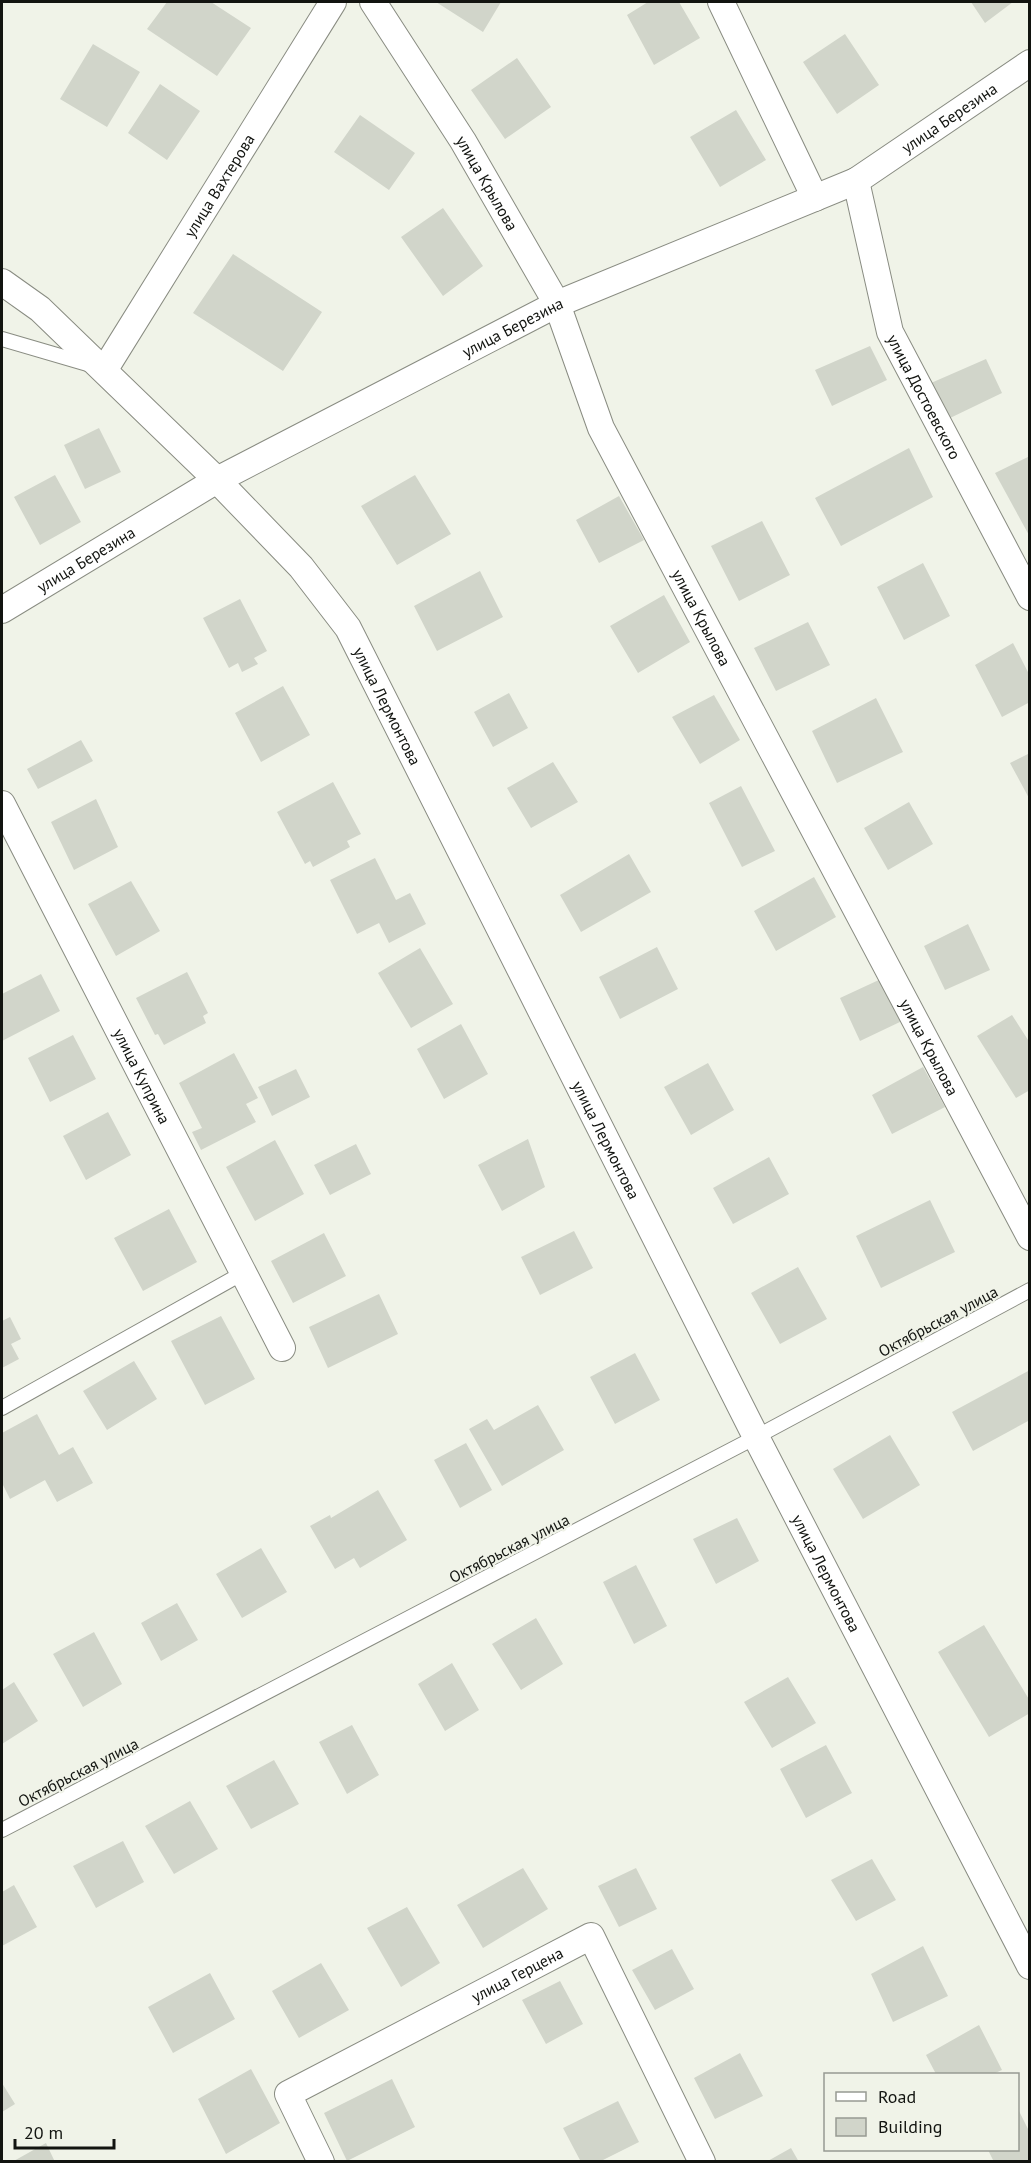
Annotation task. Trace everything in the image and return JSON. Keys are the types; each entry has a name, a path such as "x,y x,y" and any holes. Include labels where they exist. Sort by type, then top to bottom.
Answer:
{"street":[{"name":"улица Вахтерова","path":"105,369 333,2"},
{"name":"улица Крылова","path":"373,2 463,141 557,304 601,428 1029,1237"},
{"path":"721,2 815,198"},
{"name":"улица Березина","path":"2,610 217,480 557,304 856,181 1029,63"},
{"name":"улица Достоевского","path":"856,181 890,332 1029,597"},
{"name":"улица Лермонтова","path":"2,282 40,309 105,369 217,480 301,567 348,628 756,1437 1029,1966"},
{"name":"улица Куприна","path":"2,804 282,1348"},
{"name":"улица Герцена","path":"321,2162 288,2094 591,1936 702,2162"}],"lane":[{"path":"2,339 105,369"},
{"path":"2,1408 243,1273"},
{"name":"Октябрьская улица","path":"2,1830 756,1437 1029,1290"}],"building":[{"path":"167,2 211,2 251,28 217,76 147,29"},
{"path":"436,2 501,2 483,32"},
{"path":"648,2 679,2 700,38 654,65 627,15"},
{"path":"971,2 1013,2 985,23"},
{"path":"845,34 879,85 837,114 803,62"},
{"path":"93,44 140,72 107,127 60,99"},
{"path":"517,58 551,107 505,139 471,90"},
{"path":"160,84 200,111 167,160 128,133"},
{"path":"736,110 766,160 720,187 690,137"},
{"path":"360,115 415,153 389,190 334,152"},
{"path":"443,208 483,266 443,296 401,237"},
{"path":"233,254 322,312 283,371 193,313"},
{"path":"870,346 887,380 832,406 815,370"},
{"path":"986,359 1002,393 948,419 931,383"},
{"path":"99,428 121,472 85,489 64,445"},
{"path":"909,448 933,497 841,546 815,498"},
{"path":"1030,456 1030,537 995,473"},
{"path":"55,475 81,522 40,545 14,497"},
{"path":"415,475 451,534 397,565 361,506"},
{"path":"619,496 644,540 599,563 576,520"},
{"path":"762,521 790,575 739,601 711,546"},
{"path":"923,563 950,616 904,640 877,587"},
{"path":"480,571 503,617 437,651 414,606"},
{"path":"664,595 690,642 638,673 610,626"},
{"path":"240,599 267,651 254,658 258,664 242,672 238,663 229,668 203,618"},
{"path":"808,622 830,665 776,691 754,648"},
{"path":"1013,643 1030,676 1030,702 1002,717 975,665"},
{"path":"283,686 310,735 261,762 235,713"},
{"path":"509,693 528,728 493,747 474,712"},
{"path":"714,695 740,740 700,764 672,717"},
{"path":"876,698 903,752 837,783 812,731"},
{"path":"81,740 93,761 38,789 27,769"},
{"path":"1030,753 1030,800 1010,763"},
{"path":"553,762 578,802 531,828 507,788"},
{"path":"333,782 361,834 347,841 350,847 313,867 310,861 305,864 277,812"},
{"path":"741,786 775,851 742,867 709,803"},
{"path":"96,799 118,847 74,870 51,822"},
{"path":"909,802 933,844 888,870 864,828"},
{"path":"629,854 651,892 581,932 560,895"},
{"path":"375,858 396,900 410,893 426,924 389,943 379,923 357,934 330,880"},
{"path":"814,877 836,917 776,951 754,911"},
{"path":"131,881 160,931 116,956 88,904"},
{"path":"968,924 990,970 945,990 924,946"},
{"path":"657,947 678,989 620,1019 599,977"},
{"path":"420,948 453,1004 411,1028 378,973"},
{"path":"187,972 208,1013 203,1016 206,1023 164,1045 158,1034 155,1035 136,998"},
{"path":"41,974 60,1011 2,1041 2,994"},
{"path":"881,979 902,1021 860,1041 840,998"},
{"path":"1012,1015 1030,1043 1030,1090 1016,1098 977,1036"},
{"path":"461,1024 488,1074 444,1099 417,1049"},
{"path":"73,1035 96,1079 50,1102 28,1058"},
{"path":"234,1053 258,1098 246,1104 256,1122 201,1150 192,1132 202,1128 179,1083"},
{"path":"708,1063 734,1110 691,1135 664,1087"},
{"path":"923,1067 945,1107 892,1134 872,1095"},
{"path":"296,1069 310,1097 272,1116 258,1087"},
{"path":"108,1112 131,1155 86,1180 63,1136"},
{"path":"528,1139 545,1187 502,1211 478,1165"},
{"path":"275,1140 304,1194 255,1221 226,1167"},
{"path":"356,1144 371,1174 330,1195 314,1165"},
{"path":"769,1157 789,1194 733,1224 713,1188"},
{"path":"930,1200 955,1252 881,1288 856,1236"},
{"path":"169,1209 197,1262 143,1291 114,1238"},
{"path":"574,1231 593,1268 540,1295 521,1257"},
{"path":"324,1233 346,1276 293,1303 271,1261"},
{"path":"798,1267 827,1319 780,1344 751,1293"},
{"path":"379,1294 398,1334 328,1368 309,1327"},
{"path":"221,1316 255,1379 205,1405 171,1341"},
{"path":"10,1317 21,1339 11,1344 19,1359 2,1368 2,1321"},
{"path":"635,1353 660,1400 615,1424 590,1377"},
{"path":"134,1361 157,1399 107,1430 83,1391"},
{"path":"1030,1370 1030,1420 973,1451 952,1412"},
{"path":"538,1405 564,1450 502,1486 469,1429 487,1419 494,1430"},
{"path":"37,1414 59,1455 73,1447 93,1483 57,1502 45,1480 10,1499 2,1483 2,1433"},
{"path":"890,1435 920,1485 863,1519 833,1469"},
{"path":"466,1443 492,1490 460,1508 434,1460"},
{"path":"378,1490 407,1540 360,1568 354,1558 335,1569 310,1526 330,1515 331,1518"},
{"path":"737,1518 759,1561 716,1584 693,1539"},
{"path":"261,1548 287,1592 242,1618 216,1574"},
{"path":"636,1565 667,1626 634,1644 603,1582"},
{"path":"177,1603 198,1640 161,1661 141,1623"},
{"path":"536,1618 563,1664 521,1690 492,1644"},
{"path":"984,1625 1030,1701 1030,1713 989,1737 938,1652"},
{"path":"94,1632 122,1684 83,1707 53,1654"},
{"path":"452,1663 479,1710 445,1731 418,1684"},
{"path":"788,1677 816,1723 772,1748 744,1702"},
{"path":"14,1682 38,1721 2,1744 2,1690"},
{"path":"352,1725 379,1775 347,1794 319,1742"},
{"path":"826,1745 852,1793 806,1818 780,1769"},
{"path":"274,1760 299,1804 251,1829 226,1786"},
{"path":"190,1801 218,1849 174,1874 145,1826"},
{"path":"123,1841 144,1882 96,1908 73,1866"},
{"path":"872,1859 896,1900 856,1921 831,1880"},
{"path":"523,1868 548,1909 483,1948 457,1905"},
{"path":"636,1868 657,1909 619,1927 598,1886"},
{"path":"14,1885 37,1927 2,1946 2,1892"},
{"path":"407,1907 440,1963 401,1987 367,1928"},
{"path":"923,1946 948,1996 893,2022 871,1974"},
{"path":"672,1949 694,1989 655,2010 632,1970"},
{"path":"321,1963 349,2010 299,2038 272,1991"},
{"path":"210,1973 235,2019 173,2053 148,2007"},
{"path":"560,1981 583,2024 546,2044 522,2000"},
{"path":"979,2025 1002,2070 995,2073 935,2073 926,2055"},
{"path":"740,2053 763,2096 715,2119 694,2078"},
{"path":"251,2069 280,2123 226,2154 198,2099"},
{"path":"392,2079 415,2127 347,2161 324,2113"},
{"path":"2,2083 15,2104 2,2112"},
{"path":"618,2101 639,2142 599,2162 581,2162 563,2128"},
{"path":"1019,2111 1030,2133 1030,2162 994,2162 988,2151 1019,2151"},
{"path":"46,2143 55,2162 12,2162"},
{"path":"791,2148 799,2162 766,2162"}]}
